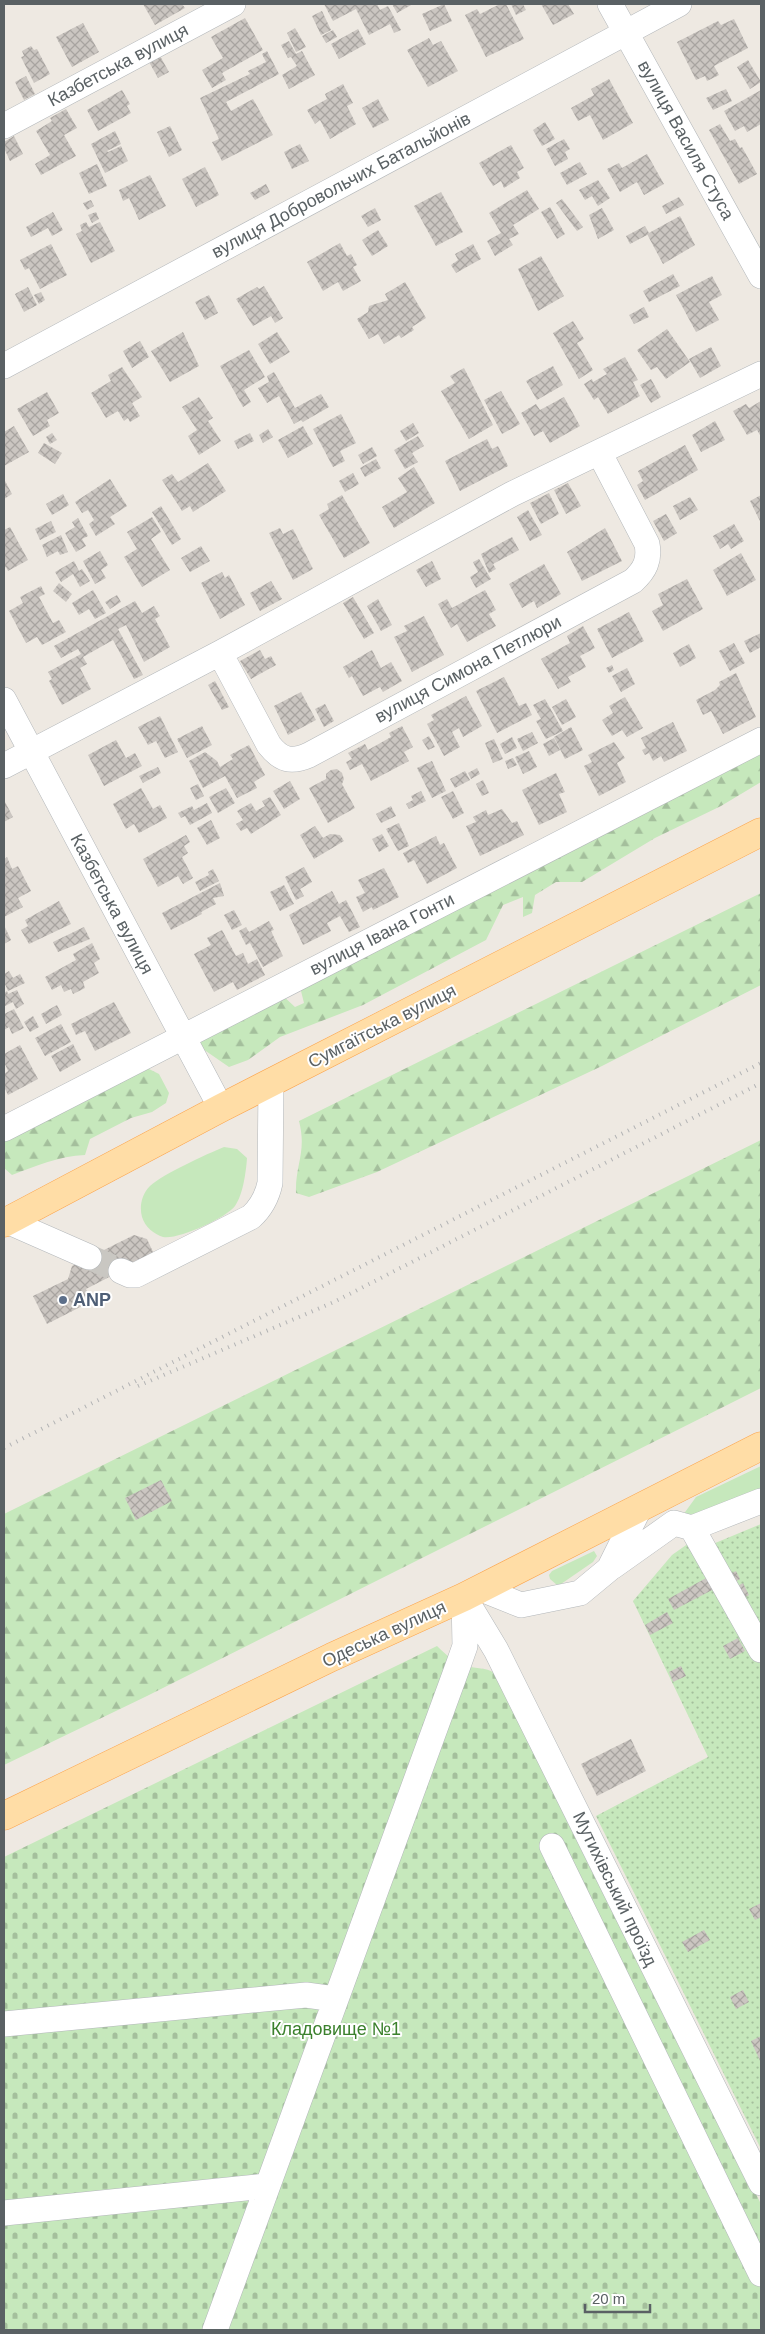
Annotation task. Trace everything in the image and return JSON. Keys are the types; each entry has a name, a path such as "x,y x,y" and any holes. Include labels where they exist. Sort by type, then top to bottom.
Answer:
{"main road":[{"name":"Сумгаїтська вулиця","path":"5,1222 271,1082 761,832"},
{"name":"Одеська вулиця","path":"4,1816 332,1657 472,1593 761,1446"}],"street":[{"name":"Казбетська вулиця","path":"4,126 233,4"},
{"name":"вулиця Василя Стуса","path":"610,4 627,31 761,276"},
{"name":"вулиця Добровольчих Батальйонів","path":"4,366 679,4"},
{"path":"4,766 220,653 455,524 761,374"},
{"name":"вулиця Симона Петлюри","path":"220,653 269,745 276,754 286,760 297,760 309,755 633,580 640,574 649,554 647,544 599,452"},
{"name":"Казбетська вулиця","path":"4,700 221,1108"},
{"name":"вулиця Івана Гонти","path":"4,1129 761,740"},
{"path":"121,1271 130,1275 136,1275 251,1217 258,1211 268,1193 270,1183 271,1082"},
{"path":"5,1222 89,1257"},
{"path":"215,2330 266,2186 465,1646 472,1593 521,1605 580,1593 674,1523 692,1528 761,1501"},
{"path":"610,1569 640,1507"},
{"path":"692,1528 761,1650"},
{"name":"Мутихівський проїзд","path":"472,1593 496,1650 761,2183"},
{"path":"552,1846 761,2274"},
{"path":"4,2024 306,1995 335,1999"},
{"path":"4,2213 266,2186"}],"green space":[{"path":"761,749 761,782 721,806 655,838 582,882 556,882 535,895 532,913 523,917 523,897 503,905 486,940 363,1005 280,1037 248,1060 229,1067 200,1047 198,1035 281,994 295,1007 304,1003 301,991 302,979"},
{"path":"761,893 761,985 602,1066 377,1172 309,1197 296,1193 302,1141 299,1121"},
{"path":"143,1066 159,1074 169,1093 166,1103 152,1112 131,1118 90,1139 85,1155 57,1159 12,1175 4,1168 4,1136"},
{"path":"761,1140 761,1388 147,1696 4,1765 4,1514"},
{"path":"224,1147 237,1149 247,1158 242,1190 235,1206 212,1222 190,1232 163,1237 150,1230 143,1221 141,1209 143,1196 147,1189 156,1181 175,1170"},
{"path":"761,1466 761,1491 708,1518 683,1515 696,1497"},
{"path":"761,1524 761,2149 596,1816 708,1757 633,1601 672,1555 689,1543 708,1546"},
{"path":"594,1551 597,1556 593,1562 561,1584 557,1585 550,1579 549,1575 552,1571"},
{"name":"Кладовище №1","path":"437,1646 458,1662 494,1673 761,2204 761,2330 4,2330 4,1857"}],"building":[{"path":"143,4 182,4 185,8 155,25"},
{"path":"324,4 377,4 380,10 388,6 401,30 394,33 390,24 369,35 356,9 333,21"},
{"path":"392,4 413,4 397,13"},
{"path":"444,4 452,21 430,31 422,14"},
{"path":"500,4 506,4 524,39 486,57 465,15 477,9 480,14"},
{"path":"511,4 523,4 526,10 516,15"},
{"path":"541,4 568,4 574,14 553,25"},
{"path":"322,11 331,30 321,35 312,16"},
{"path":"245,18 263,50 222,73 226,80 212,88 202,70 223,58 211,37"},
{"path":"734,19 748,48 714,66 719,75 707,81 705,76 696,80 677,42 718,21 721,25"},
{"path":"83,23 99,52 72,67 56,37"},
{"path":"295,28 306,47 296,52 287,33"},
{"path":"358,29 366,44 339,59 331,44"},
{"path":"333,30 337,37 326,43 322,36"},
{"path":"429,38 433,45 441,41 458,71 428,87 407,50"},
{"path":"289,41 296,54 302,51 315,75 289,89 282,75 297,66 291,57 288,58 281,45"},
{"path":"31,46 34,50 37,49 50,74 34,83 21,57 24,56 22,51"},
{"path":"267,51 279,74 226,102 231,111 253,99 273,135 222,161 212,142 219,139 200,98 250,74 248,71 266,62 262,54"},
{"path":"160,56 169,72 158,78 149,62"},
{"path":"748,60 761,82 750,89 737,67"},
{"path":"26,76 35,94 24,100 15,82"},
{"path":"609,79 633,123 603,140 590,115 578,121 571,108 594,95 591,89"},
{"path":"343,84 353,103 347,106 356,124 330,139 320,120 315,124 307,110 327,99 325,94"},
{"path":"726,89 732,101 713,110 706,98"},
{"path":"122,90 130,104 127,106 131,113 98,131 87,110"},
{"path":"761,90 761,124 747,132 744,126 735,131 724,111"},
{"path":"378,99 389,120 373,128 362,108"},
{"path":"66,109 77,128 64,135 76,156 41,175 35,164 50,155 36,131 52,121 50,118"},
{"path":"545,122 555,139 542,146 533,130"},
{"path":"720,124 730,141 735,139 740,148 742,147 757,174 739,184 709,130"},
{"path":"170,126 182,150 169,157 157,132"},
{"path":"115,131 121,144 107,151 121,146 128,161 105,173 91,144"},
{"path":"14,136 23,154 10,161 4,148 4,142"},
{"path":"564,139 570,149 565,152 568,159 555,166 546,149"},
{"path":"300,144 309,161 292,169 284,152"},
{"path":"511,145 524,168 517,172 520,178 504,188 501,181 493,186 479,163"},
{"path":"647,154 664,184 644,195 637,182 620,192 607,169 619,163 622,168"},
{"path":"580,162 587,174 567,185 560,173"},
{"path":"97,164 107,186 89,194 79,173"},
{"path":"205,167 219,195 196,207 182,179"},
{"path":"150,175 166,206 139,220 129,198 123,201 119,190"},
{"path":"598,180 610,198 598,206 592,196 585,200 579,190"},
{"path":"266,184 270,192 255,200 250,193"},
{"path":"527,190 539,209 513,225 519,234 509,239 513,245 495,256 487,241 501,233 489,213"},
{"path":"441,192 463,232 436,246 414,206"},
{"path":"679,197 684,205 666,214 662,206"},
{"path":"562,199 583,227 577,231 556,203"},
{"path":"91,200 94,206 87,210 83,203"},
{"path":"550,207 565,234 557,239 541,212"},
{"path":"375,208 381,220 368,227 361,216"},
{"path":"602,208 614,230 598,239 589,215"},
{"path":"53,212 63,230 52,236 48,228 31,237 26,227"},
{"path":"96,212 99,219 92,223 88,215"},
{"path":"680,216 695,245 663,264 647,234"},
{"path":"86,222 89,227 100,222 115,251 91,263 76,234 82,231 80,225"},
{"path":"645,226 649,233 630,244 626,236"},
{"path":"378,230 388,246 372,256 362,240"},
{"path":"340,243 347,256 351,254 357,265 353,267 361,281 343,291 338,282 323,291 307,262"},
{"path":"51,244 67,275 40,289 29,268 25,270 20,260"},
{"path":"473,244 481,259 456,273 451,265 458,260 455,254"},
{"path":"541,256 564,296 538,311 518,269"},
{"path":"673,274 680,286 649,302 643,291"},
{"path":"712,276 722,295 709,302 719,320 696,332 676,295"},
{"path":"405,282 426,318 412,327 414,330 401,338 399,335 384,344 378,334 369,339 357,319 368,312 369,306 388,300 385,294"},
{"path":"264,286 283,318 275,323 271,316 253,326 236,299 257,287 259,289"},
{"path":"28,287 37,305 24,312 15,294"},
{"path":"41,292 45,300 39,304 34,295"},
{"path":"209,295 218,313 205,320 195,302"},
{"path":"644,307 649,317 634,324 629,315"},
{"path":"573,321 584,339 577,343 593,370 579,379 553,333"},
{"path":"667,329 690,362 666,379 657,367 651,370 637,350"},
{"path":"183,332 199,366 170,382 151,351"},
{"path":"277,332 290,352 270,364 258,344"},
{"path":"140,341 149,357 132,368 123,351"},
{"path":"711,347 721,366 700,378 689,359"},
{"path":"249,350 265,377 244,390 251,402 243,407 220,366"},
{"path":"625,357 638,380 633,382 640,396 608,414 598,397 594,400 584,384 592,379 593,382 607,374 603,369"},
{"path":"553,366 563,385 537,400 526,381"},
{"path":"122,367 142,397 132,403 140,416 130,422 128,418 124,421 118,411 106,418 91,393 111,381 108,375"},
{"path":"464,368 493,425 469,439 441,391 455,383 450,376"},
{"path":"274,372 295,408 321,394 329,407 303,422 301,420 294,424 279,396 267,403 258,388 269,382 267,376"},
{"path":"651,379 661,397 651,403 640,385"},
{"path":"501,391 520,424 502,434 484,400"},
{"path":"47,392 59,413 47,420 50,426 33,436 17,409"},
{"path":"199,397 213,418 208,421 221,441 199,455 188,436 197,430 182,407"},
{"path":"564,397 580,426 550,443 543,431 534,436 521,413 536,404 540,410"},
{"path":"761,401 761,437 757,430 747,435 733,411 746,404 749,408"},
{"path":"341,414 356,443 340,451 345,461 333,467 313,429"},
{"path":"715,421 725,440 701,452 692,435"},
{"path":"413,423 419,433 406,441 400,431"},
{"path":"14,426 29,452 4,466 4,432"},
{"path":"303,426 313,444 288,458 278,440"},
{"path":"268,429 273,437 263,443 259,435"},
{"path":"52,433 57,440 50,444 46,437"},
{"path":"250,433 254,441 238,449 234,441"},
{"path":"418,436 424,446 412,453 418,462 405,469 394,450"},
{"path":"487,439 492,449 498,446 508,466 460,491 445,461"},
{"path":"44,443 62,453 55,464 38,453"},
{"path":"685,445 698,470 645,500 637,485 643,481 638,471"},
{"path":"372,447 377,456 363,464 358,455"},
{"path":"376,459 381,468 365,477 360,468"},
{"path":"208,463 226,491 193,512 190,506 182,511 162,480 172,474 178,482"},
{"path":"414,467 435,503 394,528 382,507 407,492 398,478"},
{"path":"353,473 359,484 345,492 339,481"},
{"path":"4,479 12,494 4,499"},
{"path":"110,479 127,506 110,517 115,524 96,536 89,524 94,520 88,510 82,513 75,502"},
{"path":"568,483 581,506 566,514 554,490"},
{"path":"549,493 559,514 541,524 530,503"},
{"path":"63,494 69,505 52,515 46,504"},
{"path":"342,495 370,543 344,558 319,515 329,509 327,504"},
{"path":"761,495 761,523 750,501"},
{"path":"690,497 698,510 680,520 673,506"},
{"path":"161,506 181,539 172,545 152,512"},
{"path":"528,510 542,535 530,541 517,517"},
{"path":"666,514 677,533 664,541 653,521"},
{"path":"152,517 161,532 151,539 170,570 142,587 124,557 137,549 127,532"},
{"path":"78,518 88,536 82,539 86,546 76,552 65,533 75,527 72,522"},
{"path":"51,521 56,532 40,540 35,529"},
{"path":"734,524 744,541 731,549 728,544 720,549 713,536"},
{"path":"10,527 28,560 8,571 6,567 4,568 4,530"},
{"path":"280,528 283,534 293,529 313,569 293,580 269,533"},
{"path":"605,528 622,561 582,581 567,552"},
{"path":"61,535 68,552 60,555 58,551 47,557 42,545"},
{"path":"512,537 519,550 493,564 496,569 489,573 481,554"},
{"path":"201,546 210,561 190,572 181,558"},
{"path":"100,551 108,565 101,570 106,578 95,584 83,561"},
{"path":"741,553 756,580 727,596 713,570"},
{"path":"479,559 491,579 476,588 470,577 478,572 473,562"},
{"path":"74,561 79,571 82,569 90,581 80,587 73,574 61,582 55,572"},
{"path":"432,561 441,579 426,587 416,570"},
{"path":"544,564 561,594 537,608 534,601 522,608 509,584"},
{"path":"222,572 225,578 229,575 245,605 220,619 201,583"},
{"path":"687,579 703,609 663,631 652,611 663,605 658,594"},
{"path":"271,581 282,599 260,611 250,593"},
{"path":"59,583 72,594 66,602 53,591"},
{"path":"41,586 45,594 39,597 53,623 59,620 66,632 42,645 37,637 26,643 9,611 23,603 20,597"},
{"path":"93,590 106,613 95,619 89,609 79,615 72,603"},
{"path":"485,590 496,610 489,614 496,626 467,642 457,624 451,628 438,604 447,599 452,608"},
{"path":"117,595 121,602 110,609 105,602"},
{"path":"353,597 374,633 364,639 343,603"},
{"path":"378,599 392,625 381,631 367,606"},
{"path":"135,601 142,613 154,606 160,616 155,619 170,647 144,662 126,625 118,629 143,675 134,679 113,640 83,657 87,664 80,668 91,689 62,705 49,681 52,679 48,672 81,654 78,649 61,658 54,646"},
{"path":"629,612 644,641 612,658 597,629"},
{"path":"424,616 444,655 412,672 394,637 407,631 404,626"},
{"path":"583,626 595,648 580,656 586,667 568,677 571,682 558,689 541,659 570,643 567,636"},
{"path":"761,633 761,647 750,653 744,641"},
{"path":"734,643 745,663 730,671 719,651"},
{"path":"689,644 696,658 680,667 673,653"},
{"path":"260,650 265,659 271,656 276,665 251,679 240,661"},
{"path":"372,650 381,668 391,662 402,681 383,692 380,687 363,696 352,676 349,678 343,667"},
{"path":"612,665 614,670 609,673 606,668"},
{"path":"627,668 635,684 621,692 612,676"},
{"path":"736,673 756,717 723,734 711,711 703,715 696,700 715,690 720,685 719,682"},
{"path":"504,677 519,706 526,703 532,715 497,733 476,691"},
{"path":"215,681 229,707 222,710 208,685"},
{"path":"301,692 316,720 288,735 274,706"},
{"path":"466,696 482,726 463,737 459,728 452,732 460,747 444,756 427,724 434,720 431,715"},
{"path":"625,697 643,728 627,737 622,730 612,736 602,720 613,713 609,706"},
{"path":"545,699 563,731 546,739 536,721 541,719 533,705"},
{"path":"566,699 576,717 562,725 552,707"},
{"path":"325,704 334,721 324,727 315,709"},
{"path":"160,716 178,752 165,758 156,741 148,745 138,727"},
{"path":"673,722 687,751 664,762 661,756 653,761 649,753 645,755 642,750 646,748 641,738"},
{"path":"202,726 212,745 187,758 177,739"},
{"path":"402,726 413,747 404,752 409,761 371,781 362,764 350,770 346,762 352,759 348,753 365,744 368,750 391,737 389,733"},
{"path":"571,727 583,750 565,759 554,737"},
{"path":"532,732 538,743 523,751 517,739"},
{"path":"429,736 435,747 428,750 422,740"},
{"path":"512,737 517,748 505,754 500,744"},
{"path":"554,738 560,750 549,756 543,744"},
{"path":"494,739 503,759 493,763 485,743"},
{"path":"116,740 126,758 135,753 142,766 104,786 88,755"},
{"path":"614,742 625,758 617,763 626,782 599,796 584,766 592,762 588,755"},
{"path":"249,745 265,775 254,782 257,788 237,798 225,776 203,788 189,761 205,752 217,761 220,767 233,759 230,755"},
{"path":"529,751 537,767 523,774 515,757"},
{"path":"513,758 517,765 508,769 505,761"},
{"path":"432,761 446,791 432,798 417,768"},
{"path":"158,767 161,773 143,783 139,776"},
{"path":"477,768 480,774 471,779 468,773"},
{"path":"337,769 342,773 344,779 342,784 355,808 328,823 309,788 326,779 326,774 331,770"},
{"path":"465,771 470,780 455,788 450,779"},
{"path":"556,773 565,792 559,794 567,812 539,825 522,790"},
{"path":"483,780 489,793 482,796 476,784"},
{"path":"290,781 300,799 284,809 273,791"},
{"path":"198,784 204,796 196,800 190,788"},
{"path":"141,788 153,809 160,805 167,818 139,833 134,824 126,829 113,804"},
{"path":"226,788 235,803 218,813 209,797"},
{"path":"421,791 426,801 409,809 406,804 413,800 411,796"},
{"path":"453,791 464,813 453,819 441,797"},
{"path":"270,797 281,815 251,834 247,828 241,831 236,824 243,820 237,811 251,803 256,811 265,806 262,801"},
{"path":"4,800 13,817 4,822"},
{"path":"207,803 212,813 190,825 185,816 181,818 178,813 192,806 194,810"},
{"path":"391,806 396,816 381,823 376,814"},
{"path":"502,809 512,823 517,821 524,835 480,856 466,826 476,822 473,817 486,810 488,815"},
{"path":"211,820 220,838 207,845 197,828"},
{"path":"399,823 409,846 398,851 386,829"},
{"path":"315,826 323,838 330,834 340,835 344,841 314,859 300,835"},
{"path":"382,834 389,846 379,852 372,839"},
{"path":"186,835 190,842 184,846 188,853 182,857 193,878 183,884 178,876 158,887 143,859"},
{"path":"436,836 440,845 444,843 457,868 427,884 414,860 408,863 403,853"},
{"path":"7,857 12,869 18,866 31,891 18,898 23,907 4,917 4,859"},
{"path":"304,867 312,882 300,889 304,896 296,900 285,877"},
{"path":"384,868 399,897 373,910 372,907 363,912 356,897 365,893 358,880"},
{"path":"213,869 219,881 200,891 195,882 209,875 208,872"},
{"path":"220,883 224,896 213,898 216,904 201,912 202,914 171,930 162,913"},
{"path":"284,885 294,904 280,911 270,892"},
{"path":"332,891 339,904 346,900 360,927 349,932 340,916 327,923 331,931 303,945 289,915"},
{"path":"59,901 71,924 29,944 21,930 28,926 25,920"},
{"path":"234,910 242,925 232,930 224,915"},
{"path":"269,921 274,930 271,931 283,956 263,967 250,943 246,945 239,931 246,927 249,932"},
{"path":"4,925 11,940 4,944"},
{"path":"84,927 90,939 58,952 53,942"},
{"path":"222,930 236,956 243,953 248,964 257,959 265,975 237,990 233,982 214,992 194,954 211,945 207,938"},
{"path":"92,943 100,959 94,963 99,973 83,982 85,988 73,994 71,989 64,992 61,985 52,990 45,977 76,960 73,954"},
{"path":"9,971 13,978 20,974 25,983 8,991 4,982 4,974"},
{"path":"17,990 24,1004 16,1009 13,1002 5,1006 4,993 7,991 8,994"},
{"path":"114,1002 131,1033 95,1051 85,1031 76,1035 71,1024"},
{"path":"57,1005 62,1015 46,1024 41,1014"},
{"path":"14,1009 24,1028 12,1034 9,1027 4,1030 4,1014"},
{"path":"33,1016 39,1027 30,1032 24,1022"},
{"path":"61,1024 71,1042 45,1056 35,1038"},
{"path":"73,1044 81,1060 60,1072 51,1056"},
{"path":"20,1045 38,1079 8,1095 4,1087 4,1074 8,1071 4,1062 4,1054"},
{"path":"134,1235 147,1239 154,1254 86,1289 92,1301 47,1324 33,1296 68,1279 72,1266"},
{"path":"161,1480 172,1501 136,1520 125,1498"},
{"path":"736,1571 740,1579 733,1583 728,1575"},
{"path":"708,1577 714,1589 674,1610 668,1599"},
{"path":"743,1583 749,1595 741,1600 734,1588"},
{"path":"667,1612 673,1623 650,1635 645,1625"},
{"path":"738,1638 745,1651 730,1659 723,1646"},
{"path":"681,1666 686,1676 673,1682 669,1672"},
{"path":"631,1739 646,1771 597,1796 581,1764"},
{"path":"761,1903 761,1917 755,1920 749,1909"},
{"path":"704,1930 710,1940 688,1952 682,1942"},
{"path":"743,1990 749,2002 736,2009 730,1997"},
{"path":"761,2036 761,2063 751,2041"}],"tunnel":[{"path":"89,1257 121,1271"}],"railway":[{"path":"4,1448 761,1063"},
{"path":"138,1386 334,1302 761,1083"}],"place":[{"name":"ANP","path":"63,1300"}]}
